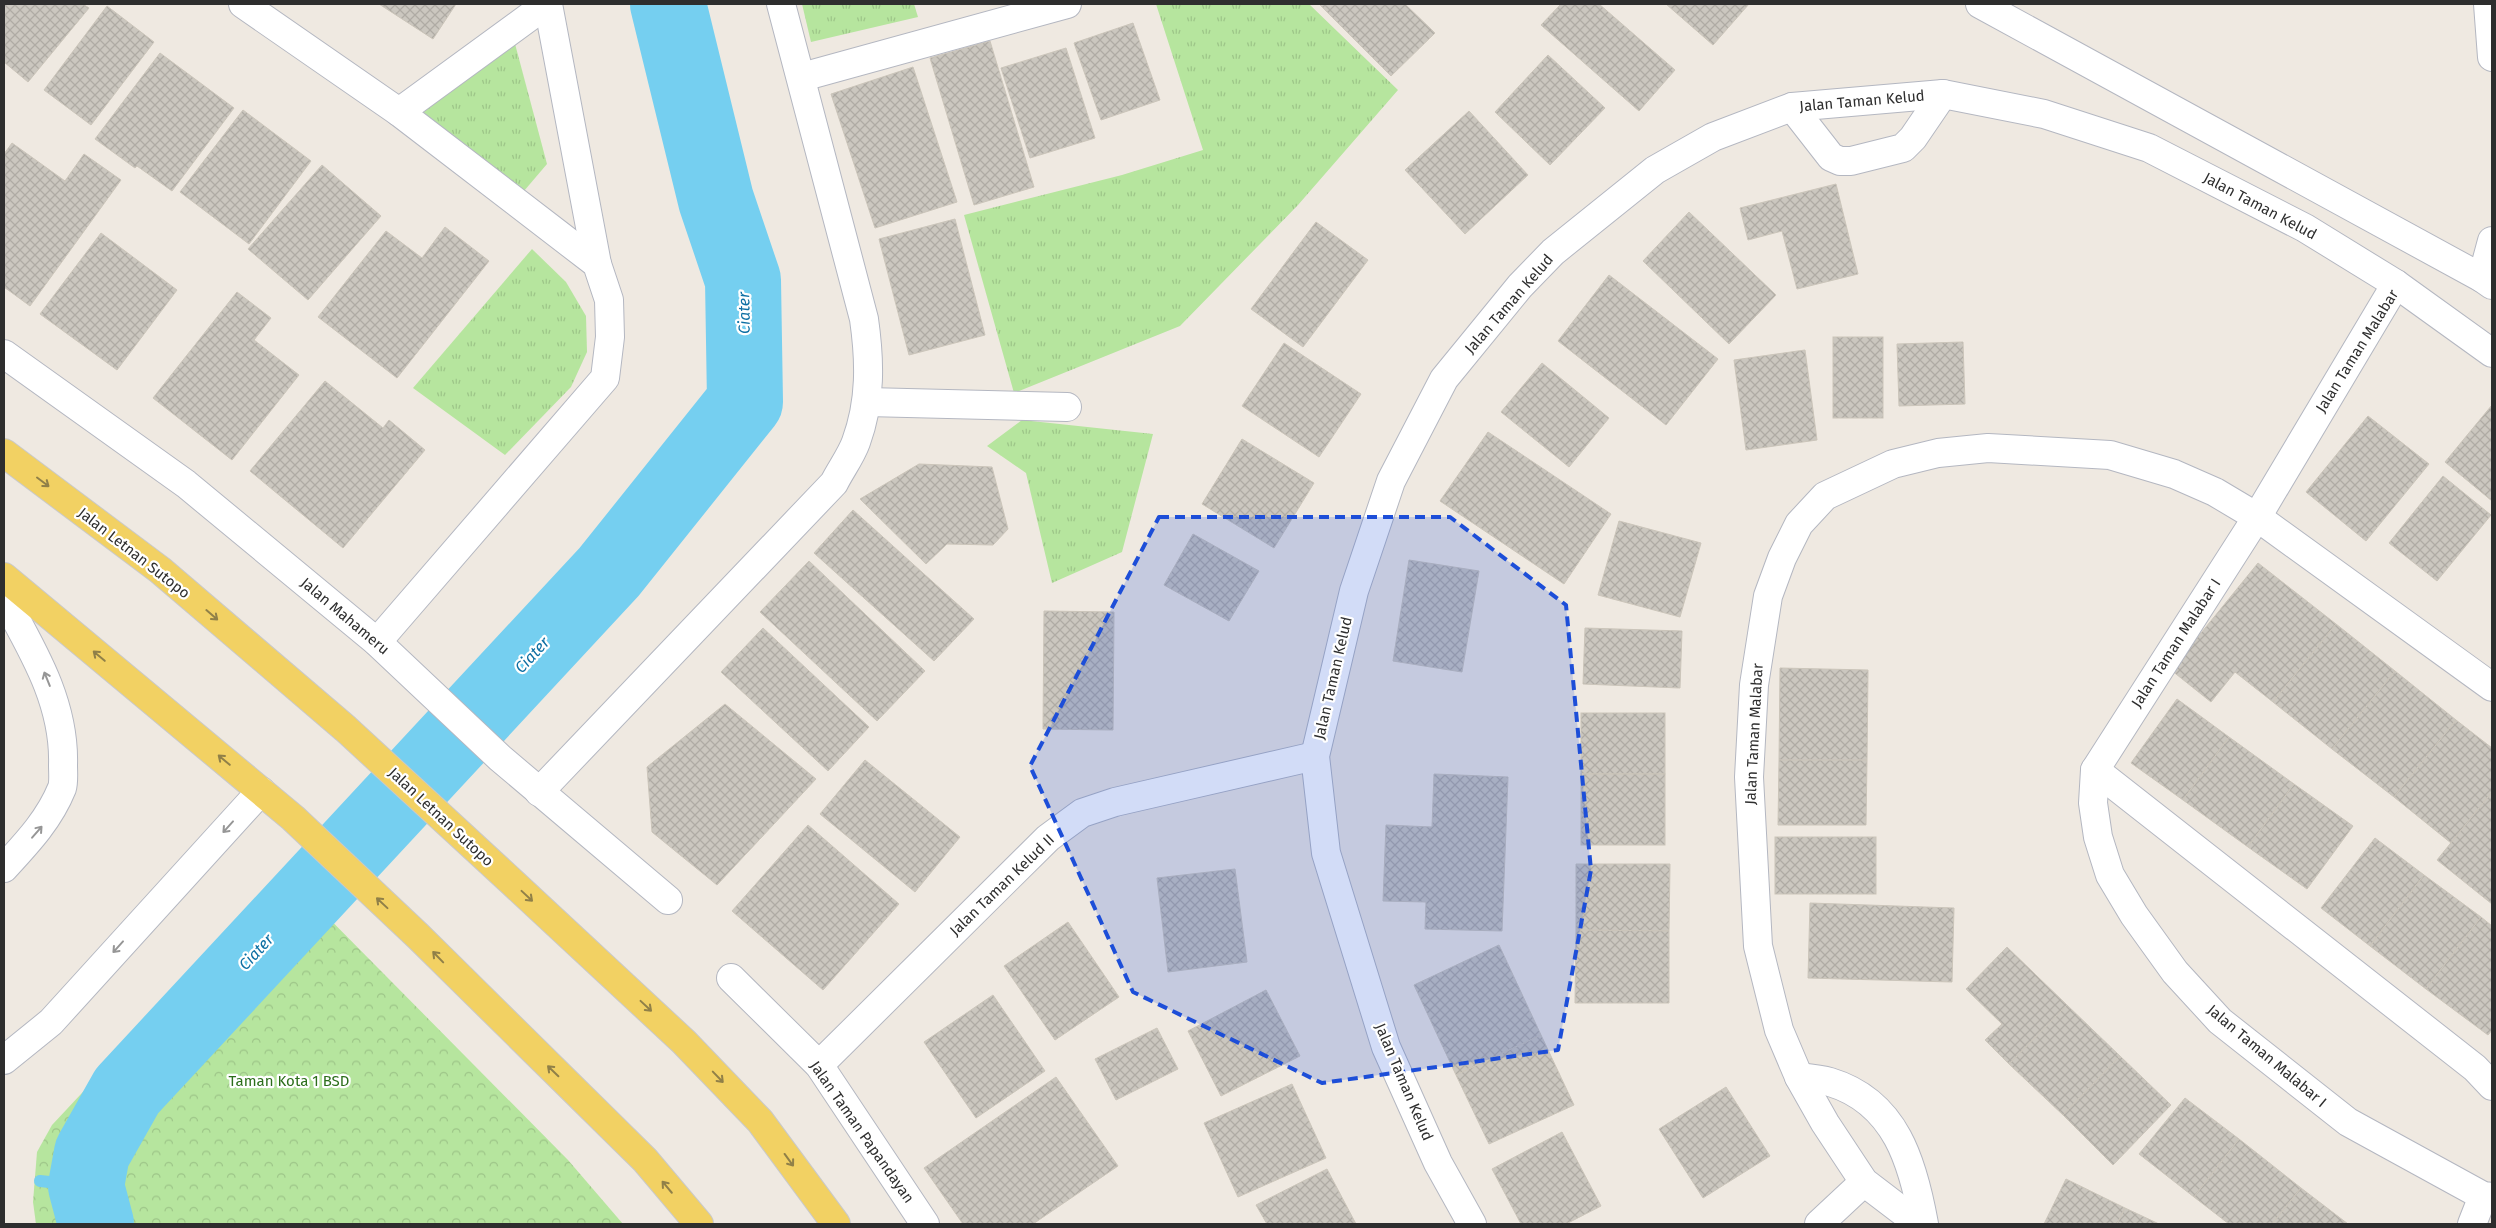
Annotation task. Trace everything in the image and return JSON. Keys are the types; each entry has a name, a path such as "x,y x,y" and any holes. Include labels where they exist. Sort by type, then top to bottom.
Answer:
{"main road":[{"name":"Jalan Letnan Sutopo","path":"4,453 160,570 346,729 491,863 691,1049 760,1121 836,1224"},
{"path":"4,577 293,818 418,936 644,1160 699,1224"}],"street":[{"path":"243,4 399,112 597,264"},
{"path":"377,642 605,378 610,337 609,300 597,264 548,4 399,112"},
{"path":"539,792 834,483 856,443 867,402 869,356 864,319 802,77 781,4"},
{"path":"802,77 1068,4"},
{"path":"1980,4 2487,282 2492,241"},
{"path":"2488,4 2492,57"},
{"path":"1792,107 1831,157 1840,162 1851,162 1905,147 1943,94"},
{"name":"Jalan Taman Kelud","path":"1472,1224 1438,1163 1386,1047 1326,853 1315,756 1354,591 1391,481 1444,379 1520,286 1553,252 1655,170 1713,137 1792,107 1943,94 2044,114 2149,148 2305,228 2396,284"},
{"name":"Jalan Taman Malabar","path":"2257,517 2396,284 2492,353"},
{"name":"Jalan Mahameru","path":"4,354 186,484 377,642 500,758 668,900"},
{"path":"867,402 1067,407"},
{"name":"Jalan Taman Malabar","path":"1919,1224 1864,1182 1825,1123 1799,1077 1779,1030 1758,946 1749,777 1754,685 1768,596 1782,558 1799,524 1825,496 1875,471 1938,452 1988,448 2110,455 2174,474 2215,492 2257,517 2492,687"},
{"name":"Jalan Taman Malabar I","path":"2257,517 2095,770 2093,803 2098,836 2110,875 2134,915 2175,972 2220,1021 2348,1122 2488,1196 2472,1224"},
{"path":"4,598 40,663 51,688 64,742 63,786 42,827 4,868"},
{"name":"Jalan Taman Kelud II","path":"819,1066 1048,838 1082,814 1115,802 1315,756"},
{"path":"2095,770 2475,1068 2492,1086"},
{"path":"4,1060 51,1022 261,791"},
{"name":"Jalan Taman Papandayan","path":"731,978 819,1066 925,1224"},
{"path":"1799,1077 1829,1082 1853,1091 1870,1102 1890,1123 1904,1148 1917,1185 1924,1224"},
{"path":"1820,1224 1864,1182"}],"highlighted area":[{"path":"1159,517 1450,517 1566,605 1591,870 1558,1050 1322,1083 1133,992 1030,766"}],"green space":[{"path":"802,4 914,4 918,17 811,42"},
{"path":"1156,4 1309,4 1398,90 1298,205 1180,326 1014,393 964,215 1122,175 1203,150"},
{"path":"510,25 547,164 524,191 420,111"},
{"path":"532,249 566,282 586,316 587,352 571,387 505,455 413,388"},
{"path":"1022,420 1153,434 1122,552 1052,583 1026,473 987,446"},
{"name":"Taman Kota 1 BSD","path":"286,875 568,1160 623,1224 36,1224 33,1202 37,1152 52,1125"}],"building":[{"path":"4,4 83,4 89,8 28,82 4,62"},
{"path":"379,4 456,4 433,39"},
{"path":"1319,4 1405,4 1435,33 1391,76"},
{"path":"1561,4 1599,4 1675,70 1639,111 1541,25"},
{"path":"1666,4 1749,4 1713,45"},
{"path":"107,6 154,42 91,125 44,90"},
{"path":"1133,23 1160,100 1101,120 1074,43"},
{"path":"990,41 1034,187 974,205 930,58"},
{"path":"1066,48 1095,138 1030,158 1001,68"},
{"path":"160,53 234,108 172,191 137,166 135,168 95,139"},
{"path":"1548,55 1605,108 1550,165 1495,112"},
{"path":"913,67 957,202 875,228 831,94"},
{"path":"243,110 311,161 249,244 180,192"},
{"path":"1469,111 1528,175 1465,234 1405,170"},
{"path":"12,143 65,181 84,154 121,180 30,306 4,287 4,154"},
{"path":"322,165 381,216 308,300 248,249"},
{"path":"1836,184 1858,274 1797,289 1782,231 1748,240 1740,208"},
{"path":"1689,212 1776,295 1729,344 1643,261"},
{"path":"955,219 985,335 909,355 879,239"},
{"path":"1316,222 1368,260 1303,347 1251,309"},
{"path":"445,227 489,261 397,378 318,317 386,231 422,258"},
{"path":"101,233 177,290 117,370 40,314"},
{"path":"1609,275 1718,359 1666,425 1558,341"},
{"path":"237,292 271,318 254,340 299,375 232,460 153,398"},
{"path":"1833,337 1883,337 1883,418 1833,418"},
{"path":"1963,342 1965,404 1899,406 1897,344"},
{"path":"1284,343 1361,394 1319,457 1242,406"},
{"path":"1805,350 1817,440 1746,450 1734,360"},
{"path":"1542,363 1609,418 1569,467 1501,412"},
{"path":"325,381 383,428 389,420 425,450 343,548 250,471"},
{"path":"2492,405 2492,501 2445,462"},
{"path":"2368,416 2429,464 2366,541 2306,492"},
{"path":"1488,432 1611,514 1564,584 1440,501"},
{"path":"1242,439 1314,483 1274,548 1202,504"},
{"path":"919,464 992,467 1008,529 993,545 947,544 926,564 860,499"},
{"path":"2443,476 2491,515 2437,581 2389,543"},
{"path":"853,510 974,619 934,661 814,553"},
{"path":"1619,521 1701,543 1680,617 1598,595"},
{"path":"1193,534 1259,571 1229,621 1164,585"},
{"path":"1409,560 1479,571 1462,672 1393,661"},
{"path":"809,561 925,671 877,721 760,612"},
{"path":"2258,563 2336,624 2273,702 2235,672 2211,702 2171,670"},
{"path":"1044,611 1114,612 1113,730 1043,729"},
{"path":"2336,624 2395,671 2332,749 2273,702"},
{"path":"763,628 869,727 828,771 721,672"},
{"path":"1585,628 1682,631 1680,688 1583,684"},
{"path":"1780,668 1868,670 1867,760 1779,760"},
{"path":"2395,671 2456,720 2394,797 2332,749"},
{"path":"2177,699 2229,737 2183,800 2131,763"},
{"path":"725,704 816,779 717,885 652,832 647,767"},
{"path":"1581,713 1665,713 1665,774 1581,774"},
{"path":"2456,720 2492,748 2492,792 2451,843 2394,797"},
{"path":"2229,737 2294,784 2248,847 2183,800"},
{"path":"865,760 960,837 915,892 820,814"},
{"path":"1779,760 1867,760 1866,825 1778,825"},
{"path":"1434,774 1508,777 1502,931 1425,929 1426,902 1383,901 1386,825 1432,827"},
{"path":"1581,774 1665,774 1665,845 1581,845"},
{"path":"2294,784 2353,826 2307,889 2248,847"},
{"path":"2492,792 2492,904 2437,860"},
{"path":"808,825 899,904 823,990 732,911"},
{"path":"1775,837 1876,837 1876,894 1775,894"},
{"path":"2375,838 2424,875 2370,946 2321,908"},
{"path":"1576,864 1670,864 1669,931 1576,930"},
{"path":"1235,869 1247,962 1168,972 1157,878"},
{"path":"2424,875 2481,917 2426,989 2370,946"},
{"path":"1810,903 1954,908 1952,982 1808,978"},
{"path":"2481,917 2492,926 2492,1030 2488,1035 2426,989"},
{"path":"1068,922 1119,997 1055,1040 1004,966"},
{"path":"1576,930 1669,931 1669,1003 1575,1003"},
{"path":"1499,945 1541,1035 1456,1075 1414,985"},
{"path":"2007,947 2067,1005 2009,1064 1985,1040 2002,1024 1966,989"},
{"path":"1266,990 1300,1056 1221,1096 1188,1031"},
{"path":"993,995 1045,1071 976,1118 924,1042"},
{"path":"2067,1005 2120,1056 2063,1115 2009,1064"},
{"path":"1157,1028 1178,1069 1116,1100 1095,1059"},
{"path":"1541,1035 1574,1105 1489,1144 1456,1075"},
{"path":"2120,1056 2171,1105 2113,1165 2063,1115"},
{"path":"1056,1077 1118,1166 1033,1224 963,1224 924,1168"},
{"path":"1292,1084 1326,1158 1238,1197 1204,1123"},
{"path":"1726,1087 1770,1156 1703,1198 1659,1129"},
{"path":"2185,1098 2239,1139 2194,1197 2139,1154"},
{"path":"1562,1132 1601,1206 1566,1224 1521,1224 1492,1169"},
{"path":"2239,1139 2301,1188 2272,1224 2229,1224 2194,1197"},
{"path":"1327,1169 1356,1224 1267,1224 1256,1205"},
{"path":"2066,1179 2125,1208 2117,1224 2044,1224"},
{"path":"2301,1188 2348,1224 2272,1224"},
{"path":"2125,1208 2159,1224 2117,1224"}],"waterway":[{"name":"Ciater","path":"96,1224 86,1186 92,1153 127,1091 609,572 745,402 743,280 716,200 668,4"},
{"path":"40,1181 86,1186"}]}
